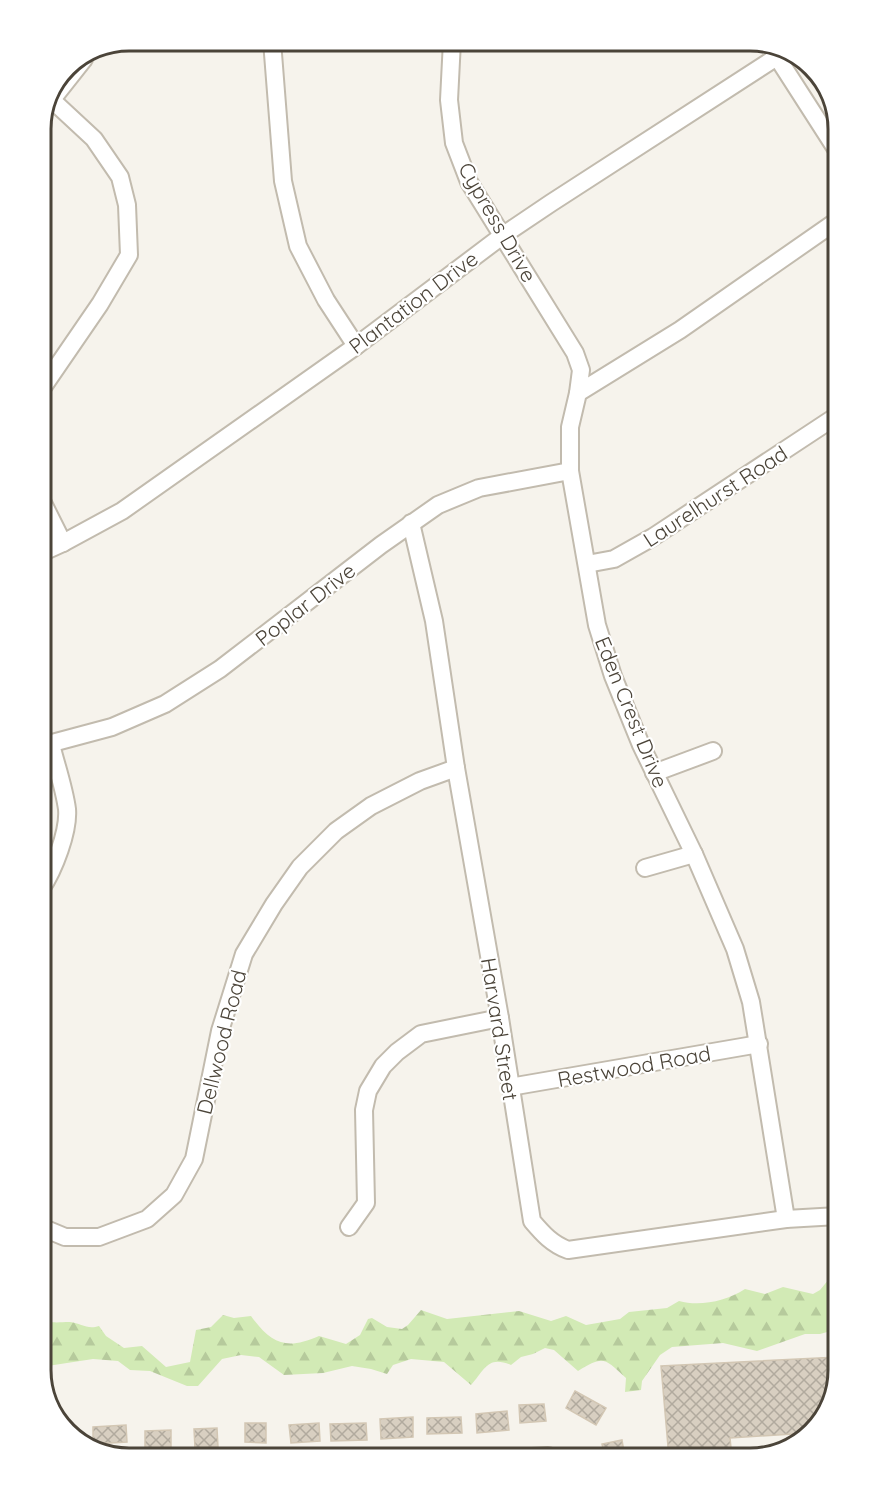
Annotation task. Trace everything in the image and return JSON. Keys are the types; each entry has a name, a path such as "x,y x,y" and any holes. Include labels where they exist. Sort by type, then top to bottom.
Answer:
{"street":[{"path":"273,51 283,181 298,246 326,300 356,346"},
{"name":"Cypress Drive","path":"451,51 449,100 454,143 470,182 575,353 581,370 578,393"},
{"name":"Plantation Drive","path":"51,548 122,511 356,346 502,236 778,56"},
{"path":"785,59 828,134"},
{"path":"51,375 100,304 129,255 127,205 120,177 94,139 55,105"},
{"path":"578,393 680,330 828,227"},
{"name":"Eden Crest Drive","path":"578,393 570,428 570,471 597,625 613,676 654,773 694,854 735,949 751,1002 759,1044 786,1219"},
{"name":"Laurelhurst Road","path":"587,564 614,559 653,537 828,422"},
{"name":"Poplar Drive","path":"51,744 112,727 174,698 220,669 411,523 438,505 478,488 570,471"},
{"path":"51,519 63,543"},
{"name":"Harvard Street","path":"411,523 434,621 456,768 500,1018 532,1221 555,1245 568,1250 786,1219 828,1217"},
{"path":"654,773 713,751"},
{"path":"51,760 67,809 66,829 51,867"},
{"name":"Dellwood Road","path":"51,1231 65,1237 99,1237 147,1220 174,1196 194,1160 220,1031 244,954 274,904 300,867 336,831 381,801 420,781 456,768"},
{"path":"645,868 694,854"},
{"path":"349,1227 366,1203 364,1110 368,1091 383,1066 421,1034 500,1018"},
{"name":"Restwood Road","path":"510,1087 759,1044"}],"green space":[{"path":"828,1280 828,1332 805,1334 757,1351 723,1343 672,1347 660,1355 642,1381 641,1390 625,1392 626,1378 608,1363 599,1361 578,1371 554,1350 545,1348 521,1357 511,1365 497,1362 488,1365 471,1385 444,1362 411,1359 393,1365 387,1374 352,1366 323,1373 284,1375 259,1357 241,1355 222,1359 198,1386 187,1386 150,1371 130,1370 118,1361 93,1359 51,1365 51,1322 99,1326 106,1336 124,1348 142,1346 166,1367 190,1362 196,1330 211,1327 223,1315 234,1318 251,1316 266,1333 281,1342 298,1343 319,1336 346,1344 360,1335 368,1319 372,1318 387,1327 402,1329 421,1310 447,1319 519,1311 551,1321 566,1316 586,1325 620,1319 629,1312 667,1308 679,1301 713,1302 745,1289 765,1294 783,1287 813,1294"}],"building":[{"path":"828,1358 827,1380 822,1400 812,1418 805,1425 794,1434 730,1438 731,1448 668,1448 661,1366"},
{"path":"575,1391 606,1408 596,1425 566,1408"},
{"path":"544,1404 546,1421 520,1423 519,1405"},
{"path":"507,1411 509,1430 477,1433 476,1414"},
{"path":"413,1417 413,1437 381,1439 380,1419"},
{"path":"461,1417 462,1433 427,1434 427,1418"},
{"path":"245,1423 266,1423 266,1443 245,1442"},
{"path":"319,1423 320,1441 291,1443 289,1425"},
{"path":"366,1423 367,1440 331,1441 330,1424"},
{"path":"126,1425 127,1442 103,1443 94,1440 93,1427"},
{"path":"217,1428 218,1447 195,1448 194,1429"},
{"path":"171,1430 171,1448 145,1448 145,1431"},
{"path":"622,1440 623,1448 603,1448 602,1444"}]}
